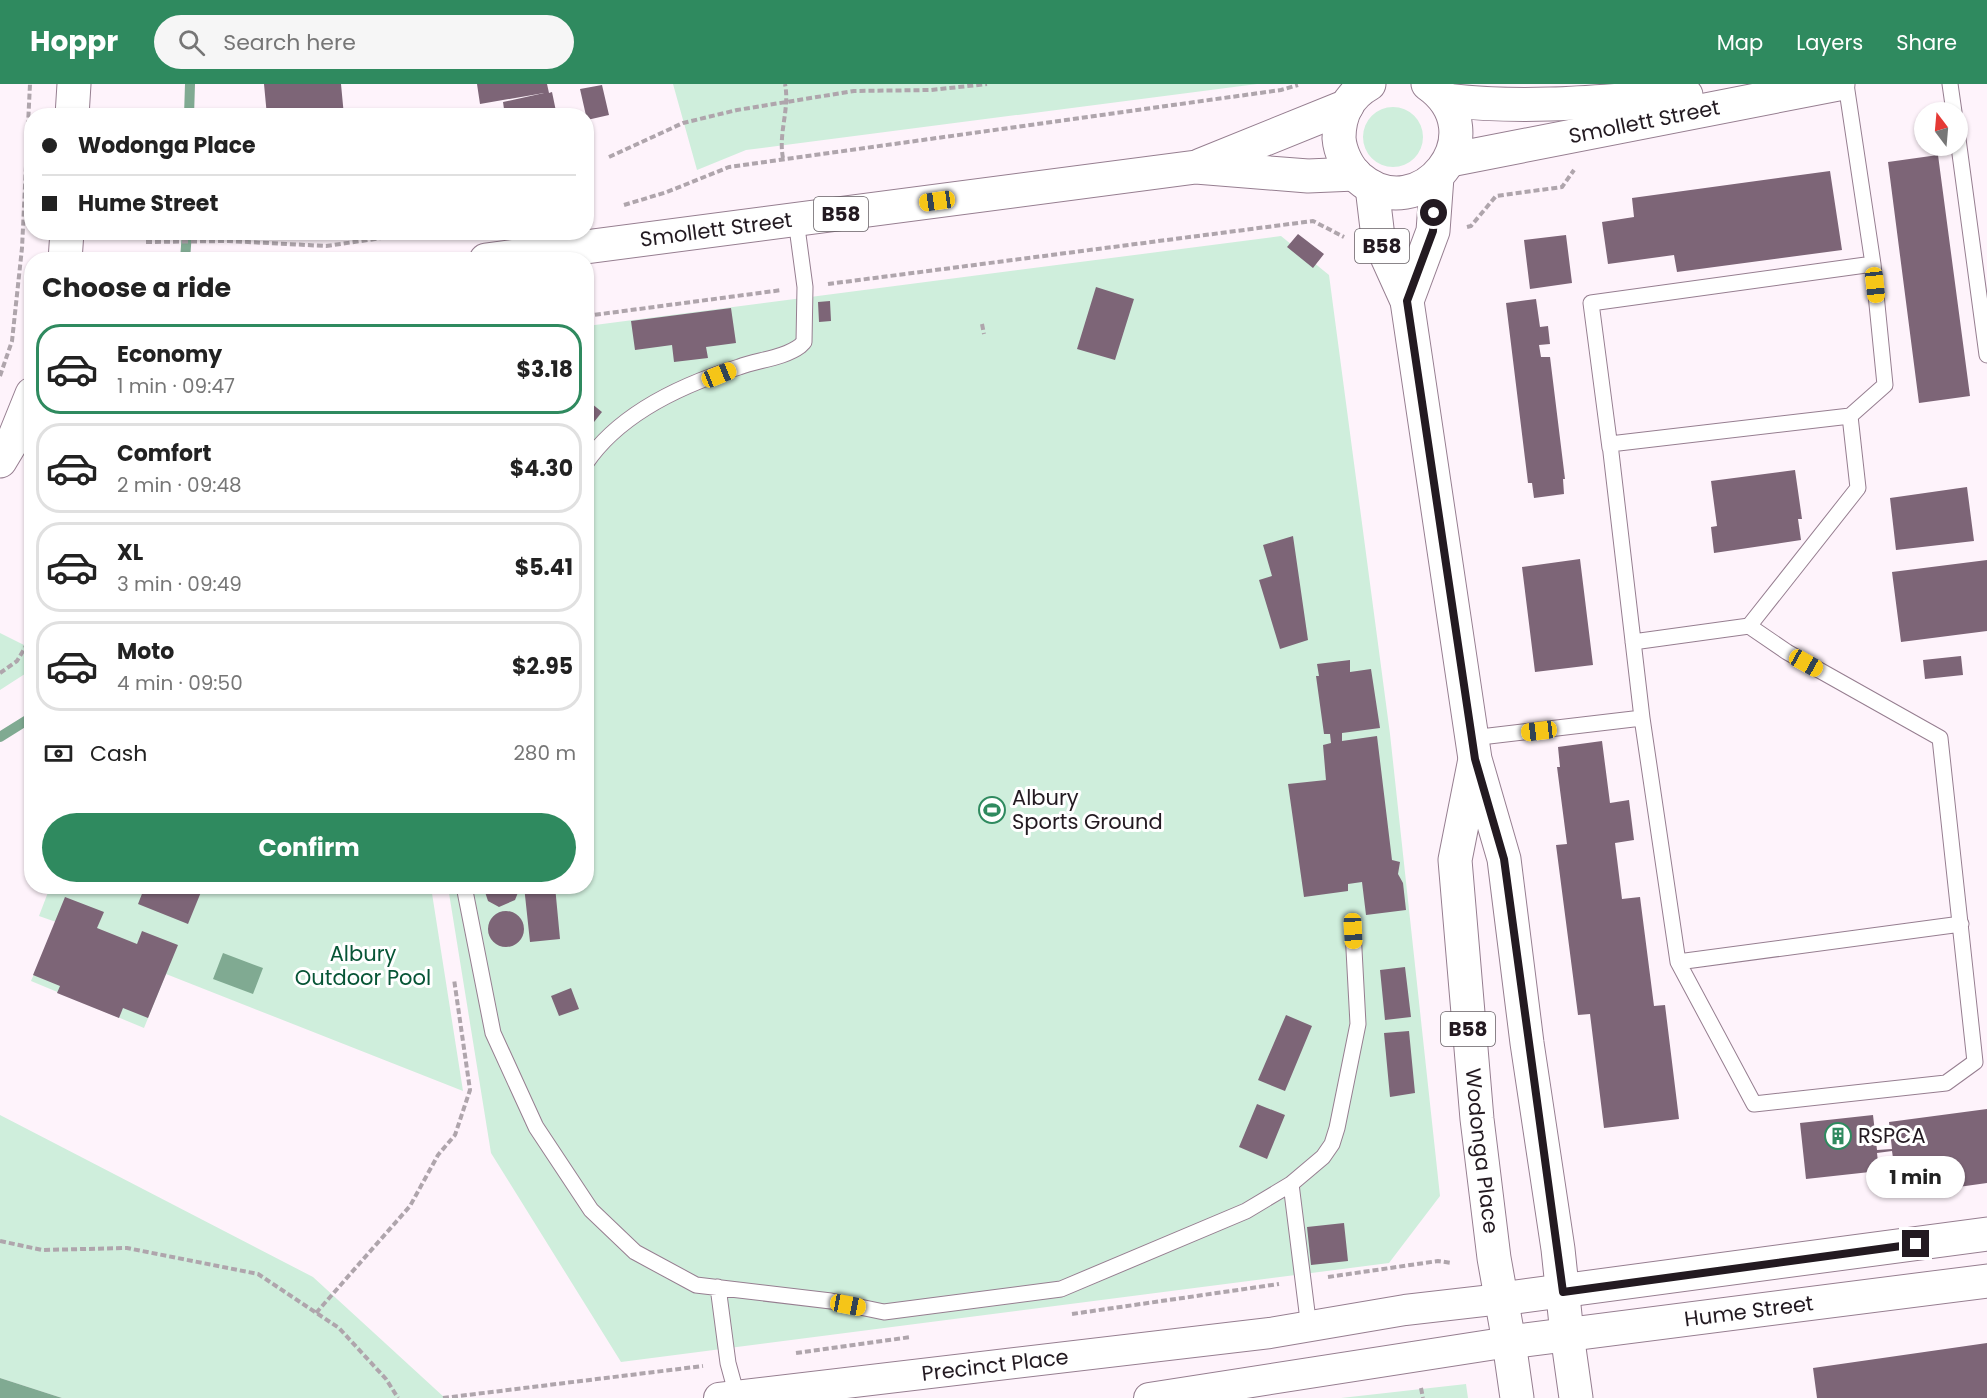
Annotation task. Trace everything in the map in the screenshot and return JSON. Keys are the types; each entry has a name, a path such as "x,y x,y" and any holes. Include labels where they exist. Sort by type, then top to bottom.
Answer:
{"main road":[{"path":"72,108 74,84"},
{"name":"Smollett Street","path":"1437,92 1491,105 1546,106 1825,84"},
{"name":"Smollett Street","path":"1444,169 1838,84"},
{"name":"Smollett Street","path":"1196,167 1360,90"},
{"name":"B58","path":"1360,90 1340,123 1339,141 1345,159 1363,181 1395,192 1418,189 1444,169 1455,146 1457,130 1437,92"},
{"name":"Smollett Street","path":"548,252 1196,167 1363,181"},
{"name":"Wodonga Place","path":"1407,301 1433,231 1444,169"},
{"name":"Wodonga Place","path":"1363,181 1378,237 1407,301 1473,749 1504,859 1576,1398"},
{"path":"0,461 15,436 24,414"},
{"name":"Wodonga Place","path":"1473,749 1455,860 1477,1119 1517,1398"},
{"name":"Hume Street","path":"1501,1299 1987,1234"},
{"name":"Hume Street","path":"1509,1342 1987,1281"}],"street":[{"name":"Precinct Place","path":"728,1397 1270,1333 1405,1310 1501,1299"},
{"path":"1346,1320 1353,1365"},
{"path":"1270,1333 1276,1380"},
{"path":"1149,1398 1509,1342"}],"lane":[{"path":"1611,448 1610,444 1850,416 1885,384 1873,264 1846,84"},
{"path":"1950,84 1953,102"},
{"path":"1960,156 1986,333 1987,355"},
{"path":"594,452 631,417 682,389 800,346 804,342 805,287 796,220"},
{"path":"1633,642 1749,626 1787,652 1941,738 1975,1062 1946,1083 1754,1104 1678,962 1642,718 1633,642 1611,448 1591,303 1873,264"},
{"path":"1749,626 1858,488 1850,416"},
{"path":"1473,749 1642,718"},
{"path":"466,894 493,1033 536,1127 591,1210 635,1252 696,1285 831,1302 884,1312 1061,1289 1246,1211 1291,1184 1323,1157 1332,1144 1337,1128 1358,1024 1353,931"},
{"path":"1678,962 1961,924"},
{"path":"1291,1184 1309,1328"},
{"path":"718,1287 728,1363 728,1397"}],"path":[{"path":"29,108 30,84"},
{"path":"783,158 781,146 788,101 785,84"},
{"path":"609,157 683,123 788,101 854,91 931,90 987,84"},
{"path":"620,207 667,192 729,167 1281,90 1298,84"},
{"path":"0,376 12,341 24,181"},
{"path":"1471,226 1496,196 1562,187"},
{"path":"594,315 1312,220 1351,240"},
{"path":"146,242 228,241 326,246 368,240"},
{"path":"982,324 984,334"},
{"path":"0,673 17,661 24,649"},
{"path":"316,1312 410,1206 438,1155 455,1135 470,1090 453,976"},
{"path":"0,1241 42,1250 127,1248 258,1274 339,1328 386,1379 398,1398"}],"green space":[{"path":"673,84 1257,84 746,150 697,170"},
{"path":"1393,107 1410,112 1418,120 1423,137 1418,154 1410,162 1393,167 1376,162 1368,154 1363,137 1368,120 1376,112"},
{"name":"Albury Sports Ground","path":"1281,236 1329,275 1390,734 1440,1196 1389,1263 621,1362 491,1153 449,894 594,894 594,325"},
{"path":"0,633 24,645 24,675 0,690"},
{"name":"Albury Outdoor Pool","path":"47,894 432,894 463,1091 166,974 144,1028 31,981 56,922 39,916"},
{"path":"0,1115 313,1277 445,1398 62,1398 0,1378"},
{"path":"1466,1384 1468,1398 1341,1398"}],"shaded area":[{"path":"223,953 263,968 253,994 213,979"},
{"path":"0,1378 62,1398 0,1398"}],"building":[{"path":"264,84 341,84 343,108 266,108"},
{"path":"477,84 547,84 549,93 552,92 555,108 504,108 503,102 544,93 480,104"},
{"path":"602,85 609,115 594,118 594,108 584,108 580,89"},
{"path":"1938,156 1970,396 1919,403 1888,162"},
{"path":"1830,171 1842,250 1677,272 1674,255 1608,264 1602,222 1634,217 1632,198"},
{"path":"1298,234 1324,254 1313,268 1287,247"},
{"path":"1566,235 1572,283 1530,289 1524,240"},
{"path":"1096,287 1134,299 1115,360 1077,349"},
{"path":"1536,299 1540,327 1548,326 1550,344 1539,345 1541,357 1550,357 1565,479 1563,479 1564,494 1534,498 1532,483 1528,483 1506,303"},
{"path":"830,301 831,321 819,322 818,302"},
{"path":"731,308 736,343 706,347 708,358 674,362 672,345 635,350 631,321"},
{"path":"594,406 602,412 594,422"},
{"path":"1795,470 1802,519 1798,519 1801,540 1714,553 1711,527 1717,526 1711,481"},
{"path":"1967,487 1974,541 1896,550 1890,498"},
{"path":"1293,536 1308,640 1280,649 1259,580 1272,576 1263,545"},
{"path":"1580,559 1593,665 1535,672 1522,567"},
{"path":"1987,560 1987,631 1901,642 1892,572"},
{"path":"1961,656 1963,675 1925,679 1923,660"},
{"path":"1350,660 1350,672 1371,669 1380,728 1342,733 1342,741 1377,736 1392,860 1400,862 1398,874 1403,883 1406,910 1366,915 1362,882 1348,884 1348,891 1304,897 1288,784 1326,780 1323,745 1331,743 1330,734 1324,734 1316,676 1319,676 1317,664"},
{"path":"1602,741 1610,803 1629,800 1634,840 1615,843 1622,899 1640,897 1654,1006 1665,1005 1679,1119 1604,1128 1590,1014 1578,1015 1556,845 1567,844 1557,767 1560,767 1558,747"},
{"path":"142,894 200,894 188,924 138,904"},
{"path":"486,894 517,894 515,900 499,907 488,901"},
{"path":"525,894 556,894 560,939 530,942"},
{"path":"65,897 104,912 97,928 137,944 142,931 178,945 148,1018 123,1008 119,1018 57,993 60,986 33,975"},
{"path":"506,911 519,916 524,929 519,942 506,947 493,942 488,929 493,916"},
{"path":"1405,967 1411,1017 1385,1020 1380,970"},
{"path":"571,988 579,1009 559,1016 551,996"},
{"path":"1286,1015 1312,1026 1285,1091 1258,1080"},
{"path":"1409,1031 1415,1093 1390,1097 1384,1033"},
{"path":"1257,1104 1285,1115 1267,1159 1239,1147"},
{"name":"RSPCA","path":"1987,1109 1987,1183 1944,1189 1941,1167 1895,1172 1892,1151 1877,1153 1879,1171 1806,1179 1800,1123 1873,1115 1877,1150 1892,1149 1889,1122"},
{"path":"1344,1223 1348,1261 1311,1265 1307,1227"},
{"path":"1987,1343 1987,1398 1817,1398 1813,1368"}],"waterway":[{"path":"189,108 190,84"},
{"path":"186,240 186,252"},
{"path":"0,737 24,722"}],"place":[{"name":"Albury Sports Ground","path":"992,810"},
{"name":"RSPCA","path":"1838,1136"}],"route":[{"path":"1434,213 1433,231 1407,301 1475,759 1504,859 1527,1043 1563,1292 1916,1244"}]}
